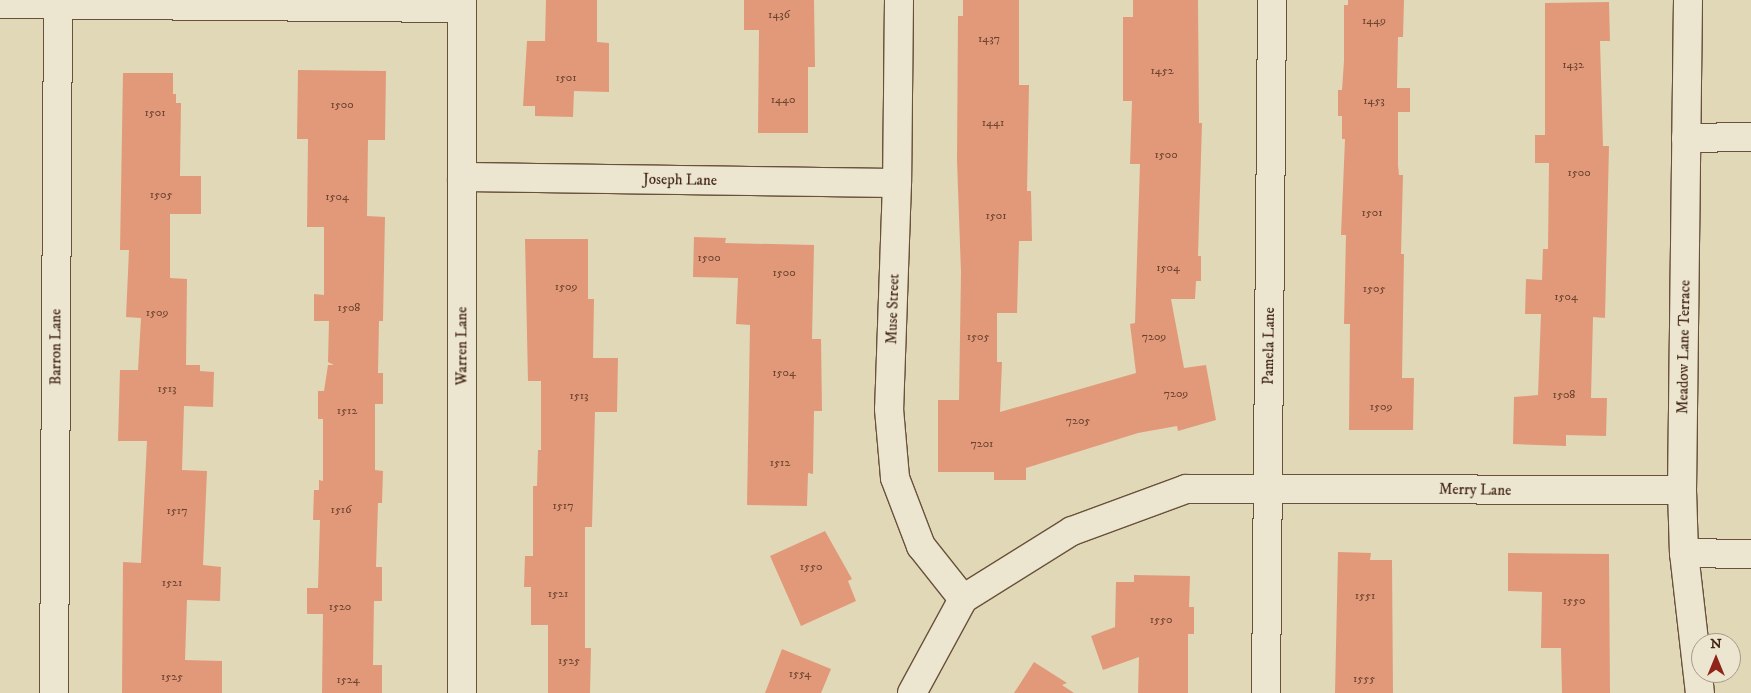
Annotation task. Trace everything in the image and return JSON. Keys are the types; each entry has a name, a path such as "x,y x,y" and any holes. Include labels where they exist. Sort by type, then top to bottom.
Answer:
{"street":[{"name":"Muse Street","path":"899,0 897,183 889,409 894,478 921,546 963,598"},
{"name":"Pamela Lane","path":"1266,693 1272,0"},
{"name":"Meadow Lane Terrace","path":"1688,0 1682,490 1684,554 1700,693"},
{"path":"0,4 58,2 462,4"},
{"name":"Barron Lane","path":"54,693 58,2"},
{"name":"Warren Lane","path":"462,4 462,693"},
{"path":"1686,138 1751,138"},
{"name":"Joseph Lane","path":"462,177 897,183"},
{"name":"Merry Lane","path":"1268,488 1682,490"},
{"path":"912,693 963,598 1072,531 1186,489 1268,488"},
{"path":"1684,554 1751,554"}],"building":[{"path":"546,0 597,0 597,42 609,43 609,92 574,91 573,117 535,116 535,106 523,106 527,41 545,41"},
{"path":"744,0 814,0 815,67 808,67 808,133 758,133 759,30 744,30"},
{"path":"963,0 1019,0 1019,85 1029,85 1027,191 1031,191 1032,241 1019,241 1017,313 997,313 997,362 1002,362 1000,412 1136,373 1130,324 1135,323 1140,164 1130,164 1132,101 1123,101 1123,17 1133,17 1133,0 1198,0 1199,123 1202,123 1198,256 1201,256 1201,281 1196,281 1195,299 1171,299 1184,368 1206,365 1216,420 1178,431 1177,426 1138,433 1026,468 1026,480 994,480 994,472 938,472 938,400 959,400 961,273 957,160 958,16 963,16"},
{"path":"1348,0 1404,0 1403,37 1398,37 1397,88 1410,88 1410,112 1398,112 1398,165 1399,175 1403,175 1401,254 1404,254 1402,378 1414,378 1413,430 1349,430 1350,324 1344,324 1346,235 1341,235 1345,139 1342,139 1342,116 1338,116 1338,90 1342,90 1344,61 1344,5 1348,5"},
{"path":"1609,2 1610,41 1600,41 1603,146 1609,146 1605,318 1593,317 1591,398 1607,398 1606,436 1566,435 1566,446 1513,444 1514,397 1538,395 1541,314 1525,314 1526,279 1542,280 1543,249 1548,249 1549,163 1535,163 1535,135 1545,135 1545,3"},
{"path":"298,70 386,71 385,140 368,140 367,216 385,217 383,321 379,321 378,373 383,373 383,404 375,404 375,470 383,471 382,503 378,503 376,567 382,567 382,601 374,601 373,665 382,665 382,693 322,693 323,614 307,614 307,588 318,588 320,520 313,520 314,490 319,490 319,480 323,481 323,419 318,419 318,391 324,391 328,365 334,365 328,362 329,321 314,321 314,294 324,295 324,227 307,227 308,139 297,139"},
{"path":"123,73 173,73 173,94 176,94 176,103 181,103 180,176 201,176 201,214 170,214 170,278 187,279 186,365 200,365 200,371 214,372 213,407 184,406 182,470 207,471 203,565 221,567 220,601 187,600 185,660 222,661 222,693 122,693 123,562 141,563 147,441 118,441 120,370 138,370 141,318 126,317 129,250 120,250"},
{"path":"694,237 726,238 725,243 814,245 812,339 821,339 822,411 814,411 813,474 808,473 807,506 747,505 750,325 736,324 738,278 693,277"},
{"path":"525,239 588,239 588,299 594,299 593,358 618,358 617,412 595,412 592,527 585,527 585,648 591,648 590,693 548,693 548,625 531,625 531,587 524,587 525,556 533,556 533,486 537,486 538,450 541,450 541,381 528,381"},
{"path":"825,531 852,579 848,581 856,601 801,626 770,556"},
{"path":"1338,552 1371,553 1370,560 1392,560 1393,693 1335,693"},
{"path":"1508,553 1609,554 1610,693 1562,693 1561,648 1541,648 1542,592 1508,591"},
{"path":"1134,575 1190,576 1189,607 1194,607 1194,634 1188,634 1188,693 1138,693 1139,657 1103,670 1091,636 1115,627 1116,582 1134,582"},
{"path":"782,649 831,669 821,693 765,693"},
{"path":"1034,662 1067,683 1062,685 1074,693 1014,693"}]}
